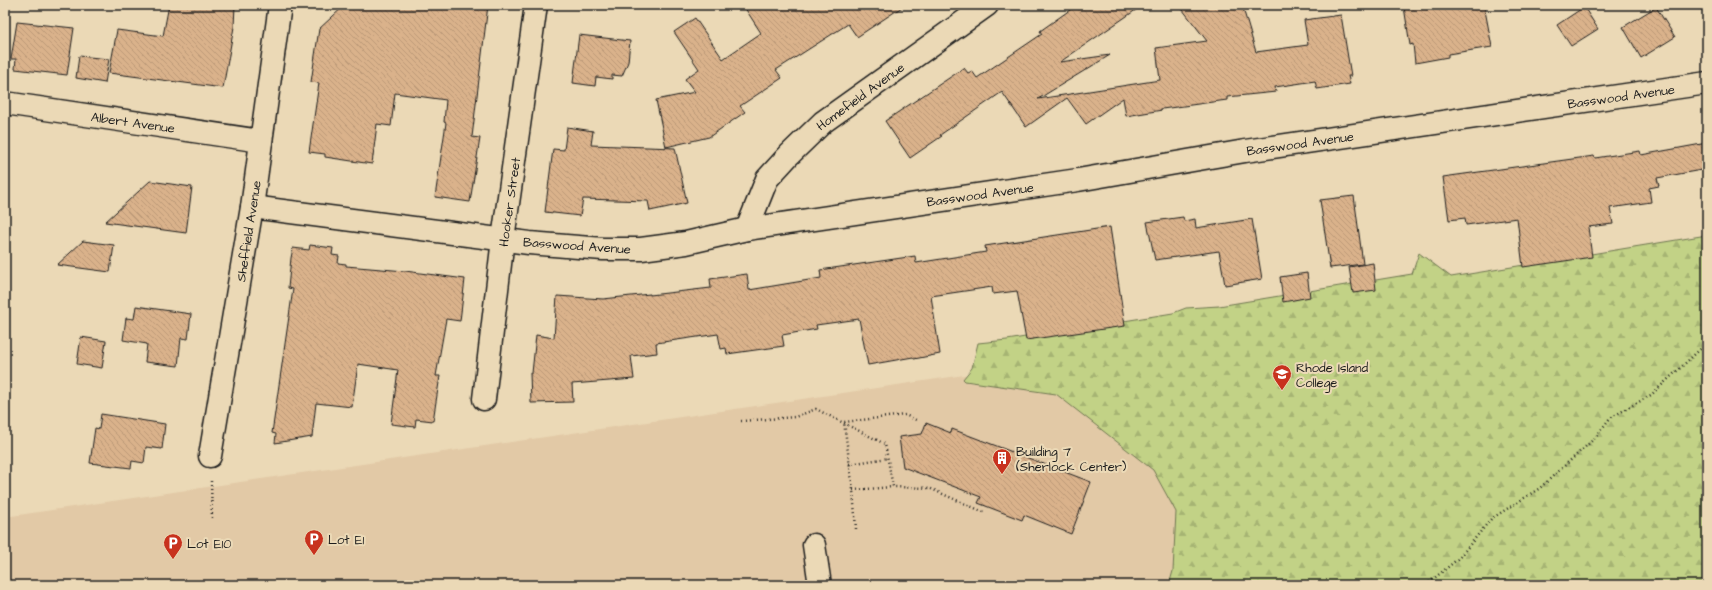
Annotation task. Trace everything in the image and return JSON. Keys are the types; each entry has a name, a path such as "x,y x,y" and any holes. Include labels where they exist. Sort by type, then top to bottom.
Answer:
{"street":[{"name":"Sheffield Avenue","path":"210,456 252,207 280,5"},
{"name":"Hooker Street","path":"484,399 503,239 536,5"},
{"name":"Homefield Avenue","path":"747,229 767,179 822,122 986,5"},
{"name":"Basswood Avenue","path":"252,207 503,239 603,249 640,249 686,244 747,229 1078,180 1244,151 1707,83"},
{"name":"Albert Avenue","path":"5,103 261,141"},
{"path":"814,545 820,585"}],"path":[{"path":"1426,585 1459,558 1491,520 1540,488 1595,438 1610,418 1650,395 1707,343"},
{"path":"741,421 795,417 816,409 885,444 893,487"},
{"path":"844,422 905,415 918,421"},
{"path":"844,422 853,490 856,529"},
{"path":"210,456 212,519"},
{"path":"849,464 888,458"},
{"path":"853,490 893,487 929,488 986,513"}],"shaded area":[{"name":"Rhode Island College","path":"1707,265 1707,585 5,585 5,517"}],"green space":[{"path":"1707,235 1707,585 1169,585 1173,571 1176,512 1153,470 1056,394 965,381 963,379 972,368 978,343 1007,340 1173,313 1186,308 1219,306 1412,274 1419,253 1451,277"}],"building":[{"path":"169,5 235,5 234,27 223,88 109,73 117,30 163,36"},
{"path":"345,5 488,5 472,137 480,138 470,202 435,197 446,123 444,122 446,100 395,93 391,126 377,124 372,164 325,157 325,154 309,152 319,83 311,82 319,29"},
{"path":"743,5 905,5 857,37 848,24 776,70 782,78 740,106 745,112 709,137 666,147 656,100 695,92 685,79 699,69 674,32 695,18 723,59 761,33"},
{"path":"1077,5 1143,5 1060,62 1110,55 1038,99 1160,80 1156,48 1207,41 1179,5 1242,5 1256,52 1308,45 1304,20 1341,15 1351,76 1348,76 1350,84 1317,89 1315,81 1275,87 1276,92 1227,97 1227,100 1162,109 1126,116 1123,98 1086,124 1067,98 1026,127 1002,92 940,135 942,136 910,158 885,121 964,68 968,73 972,71 977,78 1042,34 1040,31"},
{"path":"1418,5 1484,5 1492,47 1448,54 1448,57 1415,63 1413,44 1410,45 1404,7"},
{"path":"1584,7 1598,29 1571,46 1557,25"},
{"path":"1656,7 1675,37 1641,58 1623,27"},
{"path":"17,22 74,28 67,75 15,69 16,59 11,59"},
{"path":"579,35 630,41 628,62 622,76 612,75 612,79 596,77 595,86 573,83"},
{"path":"79,56 109,59 105,83 76,78"},
{"path":"567,127 593,131 591,145 675,148 687,203 650,211 648,201 583,199 580,216 545,212 553,149 564,150"},
{"path":"1707,143 1707,169 1657,178 1659,186 1649,188 1651,202 1610,208 1613,224 1588,227 1592,257 1523,267 1517,218 1466,225 1465,218 1449,220 1443,177 1594,156 1595,158 1640,151 1641,155"},
{"path":"150,181 192,187 186,233 105,222"},
{"path":"1354,196 1363,264 1330,268 1320,200"},
{"path":"1183,217 1184,221 1195,219 1196,228 1252,219 1262,279 1225,285 1219,251 1155,260 1147,222"},
{"path":"1110,227 1125,326 1026,340 1017,291 993,294 992,287 931,296 940,354 868,365 859,319 816,325 817,329 782,335 784,346 727,354 726,348 721,349 718,334 656,343 657,353 631,356 634,379 572,384 573,402 531,403 530,373 532,373 536,335 554,338 557,296 603,299 711,288 710,279 747,274 749,290 821,278 820,270 915,256 916,263 986,252 985,246"},
{"path":"83,241 114,245 110,272 57,265"},
{"path":"310,245 333,248 332,255 339,256 338,263 346,264 346,266 405,271 465,279 460,321 446,319 436,376 440,376 433,421 416,419 415,427 391,424 398,370 358,364 352,407 316,403 312,437 275,443 276,434 272,433 293,289 288,288 291,258 293,248 309,250"},
{"path":"1373,263 1376,290 1353,293 1349,267"},
{"path":"1307,273 1310,297 1283,302 1280,277"},
{"path":"136,306 191,314 188,339 181,338 178,366 145,362 147,344 123,340 126,318 134,319"},
{"path":"81,337 106,341 102,368 77,364"},
{"path":"101,414 165,424 162,449 146,447 144,463 132,461 131,468 90,463 95,428 99,429"},
{"name":"Building 7 (Sherlock Center)","path":"926,423 951,433 952,429 1091,482 1071,534 1024,515 1022,520 978,503 981,497 903,467 899,437 922,434"}],"place":[{"name":"Rhode Island College","path":"1282,391"},
{"name":"Building 7 (Sherlock Center)","path":"1002,475"},
{"name":"Lot E1","path":"314,556"},
{"name":"Lot E10","path":"173,560"}]}
